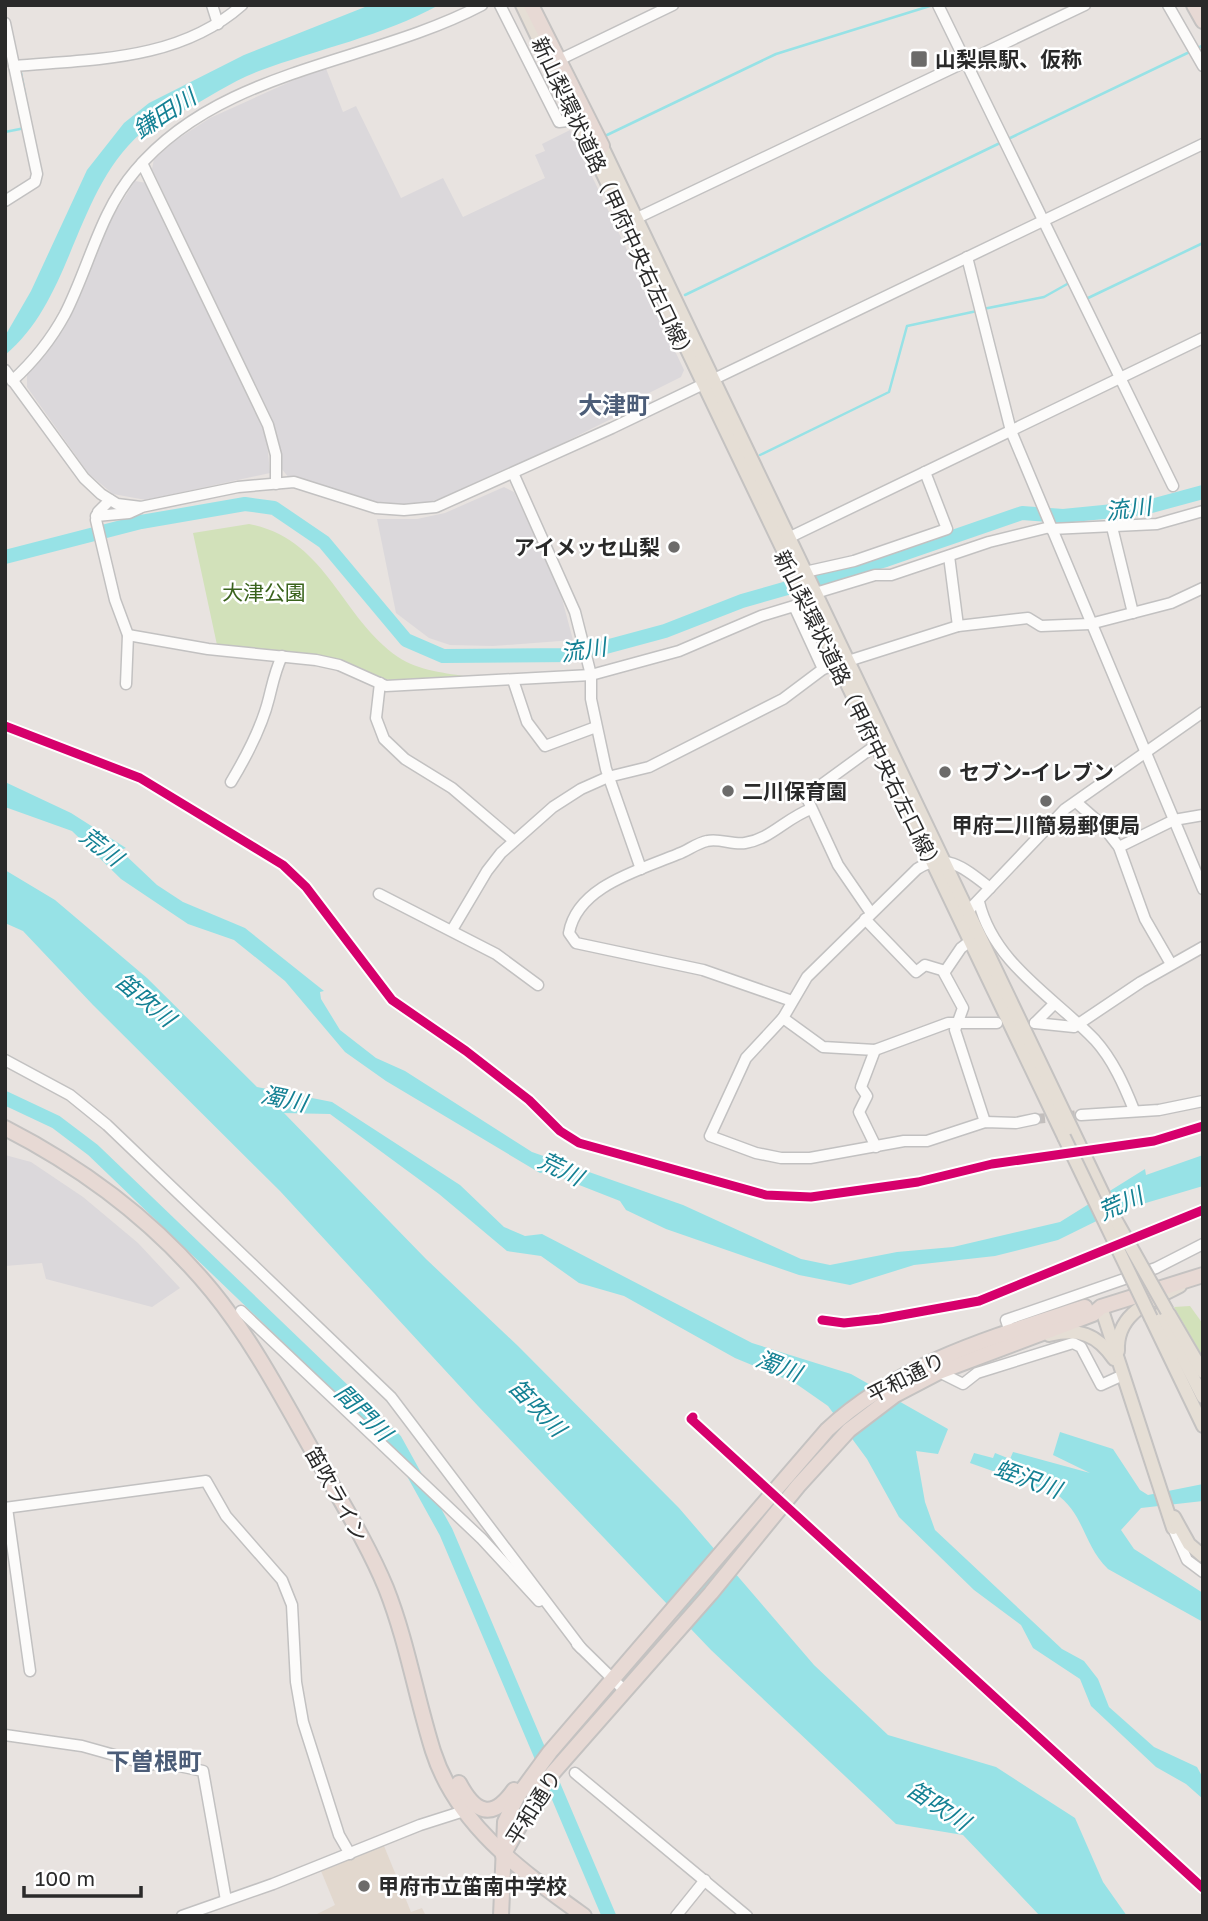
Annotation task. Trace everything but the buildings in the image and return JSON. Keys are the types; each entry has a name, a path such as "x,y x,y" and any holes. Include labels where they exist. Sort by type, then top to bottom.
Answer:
{"highway":[{"path":"531,5 601,146"},
{"path":"1194,5 1203,22"},
{"name":"笛吹ライン","path":"5,1128 104,1188 212,1291 283,1399 368,1549 396,1615 434,1753 464,1811 503,1855 584,1916"},
{"name":"平和通り","path":"537,1775 559,1765 629,1688 795,1489 849,1430 879,1406 924,1379 982,1354 1093,1314 1101,1307 1203,1275"},
{"name":"平和通り","path":"503,1855 537,1775 550,1752 617,1677 783,1479 844,1414 903,1374 1010,1332 1090,1305 1101,1307"},
{"path":"412,1668 448,1764 466,1797 479,1810 489,1811 505,1803 517,1786 537,1775"},
{"path":"501,1916 503,1855"}],"main road":[{"name":"新山梨環状道路（甲府中央右左口線）","path":"522,5 783,541 803,576 842,662 968,911 1070,1137 1114,1217 1203,1415"},
{"name":"新山梨環状道路（甲府中央右左口線）","path":"537,5 707,382"},
{"name":"新山梨環状道路（甲府中央右左口線）","path":"842,662 876,745 931,862 1159,1314"},
{"path":"1123,1375 1118,1347 1125,1321 1140,1308 1203,1275"},
{"path":"1101,1307 1170,1512 1189,1544 1203,1556"},
{"path":"1159,1314 1203,1371"},
{"path":"1159,1314 1203,1397"},
{"path":"1159,1314 1203,1426"},
{"path":"982,1354 1051,1335 1077,1331 1101,1343 1123,1375"},
{"path":"1170,1512 1173,1528"}],"street":[{"path":"212,5 217,22"},
{"path":"18,66 143,55 217,22 242,5"},
{"path":"12,381 52,335 65,313 121,188 142,163 189,122 240,95 298,72 444,25 482,5"},
{"path":"500,5 559,122 576,120"},
{"path":"561,59 673,5"},
{"path":"938,5 1041,222 1173,486"},
{"path":"635,219 1085,5"},
{"path":"1168,5 1203,66"},
{"path":"5,23 18,66 37,174 35,182 5,201"},
{"path":"96,522 141,508 238,487 294,482 376,508 412,510 452,502 1203,144"},
{"path":"142,163 268,425 276,455 275,484"},
{"path":"967,257 1011,431 1203,889"},
{"path":"783,541 1203,338"},
{"path":"5,370 83,478 110,500 141,508"},
{"path":"803,576 947,529 925,472"},
{"path":"513,474 564,584 591,675 591,699 608,777 641,869"},
{"path":"110,500 96,522 128,635 126,684"},
{"path":"809,593 875,575 891,575 989,542 1050,528 1157,524 1203,511"},
{"path":"1112,527 1133,613"},
{"path":"949,556 958,626"},
{"path":"452,930 486,871 513,840 566,799 608,777 649,767 783,699 823,669 958,626 1028,618 1041,626 1090,624 1171,603 1203,588"},
{"path":"128,635 208,649 340,665 386,686 591,675 679,651 761,616 794,606 823,669"},
{"path":"231,782 250,751 269,698 271,678 282,656"},
{"path":"513,680 527,722 545,746 596,727"},
{"path":"380,683 376,718 384,740 405,759 452,788 513,840"},
{"path":"968,911 1039,834 1076,802 1203,712"},
{"path":"876,745 806,796 838,864 868,916 916,972 925,965 945,971 963,1008 957,1022 956,1036 985,1122"},
{"path":"1076,802 1101,824 1119,847 1145,919 1171,964"},
{"path":"792,1001 703,970 654,958 614,953 570,939 573,917 584,904 619,879 709,840 745,844 778,831 783,821 811,808"},
{"path":"1119,847 1174,820 1203,815"},
{"path":"989,888 958,863 931,862 916,869 807,976 783,1018 746,1058 710,1136 756,1153 781,1158 810,1158 904,1141 928,1141 985,1122 1016,1123 1035,1119"},
{"path":"379,894 496,954 538,985"},
{"path":"979,902 1014,966 1079,1025 1114,1065 1135,1110"},
{"path":"945,971 961,948 970,942"},
{"path":"1054,1004 1035,1023 1074,1027 1171,964 1203,947"},
{"path":"783,1018 824,1047 875,1050 948,1023 997,1023"},
{"path":"875,1050 861,1087 867,1096 859,1112 876,1147"},
{"path":"5,1060 70,1095 107,1125 366,1372 398,1406 581,1648"},
{"path":"1081,1115 1159,1110 1203,1101"},
{"path":"1010,1332 1006,1320 1156,1268 1203,1244"},
{"path":"241,1311 482,1539 581,1648 629,1688"},
{"path":"939,1372 963,1384 976,1373 1073,1343 1081,1347 1101,1385 1123,1375"},
{"path":"30,1671 6,1508 206,1481 226,1516 282,1580 292,1605 296,1682 303,1722 339,1835 350,1854"},
{"path":"1173,1528 1187,1560 1203,1572"},
{"path":"5,1735 82,1746 150,1765 160,1762 203,1771 226,1900"},
{"path":"575,1773 747,1916"},
{"path":"182,1916 420,1825 464,1811"},
{"path":"676,1916 705,1880"}],"shaded area":[{"path":"325,66 343,112 356,106 401,198 443,178 463,217 545,178 535,155 545,151 542,144 570,130 684,370 681,377 627,404 615,417 563,443 456,493 429,502 399,506 373,503 289,478 281,468 281,452 273,422 152,169 154,159 176,140 210,118"},
{"path":"135,181 147,183 266,432 270,473 146,500 113,494 89,474 27,387 27,373 57,338 70,315 110,221"},
{"path":"504,487 514,492 558,584 573,640 493,646 450,645 429,638 396,613 377,519 417,519 445,513"},
{"path":"5,1155 31,1162 83,1197 138,1243 180,1288 152,1307 46,1279 42,1263 5,1266"},
{"name":"甲府市立笛南中学校","path":"382,1841 411,1912 422,1908 426,1916 313,1916 335,1905 319,1866"}],"green space":[{"name":"大津公園","path":"249,524 275,532 297,545 315,562 378,640 398,657 442,673 470,677 400,682 374,677 336,659 217,645 193,533"},
{"path":"1190,1306 1203,1324 1203,1357 1174,1307"}],"water":[{"name":"鎌田川","path":"370,5 439,5 373,34 249,75 141,133 119,157 101,185 46,305 28,332 5,355 5,336 31,291 87,170 124,123 149,103 244,55"},
{"name":"荒川","path":"5,782 71,813 126,848 120,850 157,885 183,902 245,928 324,991 320,992 321,999 340,1030 376,1058 405,1071 532,1152 683,1205 801,1259 830,1265 897,1252 953,1247 1060,1222 1145,1169 1146,1175 1203,1155 1203,1186 1139,1205 1131,1204 1058,1240 995,1256 914,1265 850,1285 799,1275 666,1229 626,1210 620,1201 546,1172 540,1173 386,1081 345,1052 285,981 234,940 188,924 121,879 72,831 5,807"},
{"path":"5,870 55,900 147,978 257,1087 332,1102 460,1185 504,1227 525,1236 542,1234 752,1343 851,1374 948,1429 938,1454 916,1451 925,1502 935,1530 1062,1649 1084,1661 1098,1679 1109,1707 1154,1747 1197,1767 1203,1778 1203,1799 1186,1784 1156,1767 1091,1706 1080,1679 1033,1648 1021,1625 974,1590 899,1517 867,1459 828,1406 795,1383 735,1358 624,1296 579,1283 541,1256 507,1251 439,1194 330,1114 284,1113 426,1259 518,1346 679,1508 814,1665 888,1735 996,1767 1075,1818 1103,1882 1127,1916 1040,1916 963,1835 896,1824 711,1650 478,1406 280,1191 93,1005 23,931 5,923"},
{"name":"蛭沢川","path":"1060,1432 1113,1449 1140,1490 1148,1495 1203,1484 1203,1501 1141,1508 1121,1530 1134,1549 1203,1593 1203,1622 1108,1569 1093,1550 1072,1510 1055,1493 970,1463 974,1453 993,1458 995,1453 1010,1459 1013,1452 1090,1473 1053,1455"}],"waterway":[{"path":"607,135 776,54 933,5"},
{"path":"1006,140 1202,46"},
{"path":"20,68 31,126"},
{"path":"5,132 25,128"},
{"path":"685,295 1000,143"},
{"path":"1086,299 1203,243"},
{"path":"983,309 1044,297 1069,283"},
{"path":"760,455 889,392 907,326 977,311"},
{"name":"流川","path":"5,557 141,522 245,504 274,508 324,542 406,640 443,656 576,655 665,631 742,601 886,560 1022,513 1063,516 1144,508 1203,492"},
{"name":"間門川","path":"5,1098 56,1122 93,1150 395,1440 446,1532 609,1916"}],"tunnel":[{"path":"1035,1119 1081,1115"}],"cycle path":[{"path":"5,726 140,778 283,865 306,887 392,1000 466,1051 529,1100 560,1131 579,1143 766,1195 811,1197 918,1182 992,1164 1154,1141 1203,1126"},
{"path":"822,1320 844,1323 880,1319 979,1301 1203,1210"},
{"path":"693,1417 691,1419 1203,1888"}],"place":[{"name":"山梨県駅、仮称","path":"919,59"},
{"name":"アイメッセ山梨","path":"674,547"},
{"name":"セブン-イレブン","path":"945,772"},
{"name":"二川保育園","path":"728,791"},
{"name":"甲府二川簡易郵便局","path":"1046,801"},
{"name":"甲府市立笛南中学校","path":"364,1886"}],"district":[{"name":"大津町","path":"614,404"},
{"name":"下曽根町","path":"154,1760"}],"water label":[{"name":"笛吹川","path":"146,999"},
{"name":"濁川","path":"284,1098"},
{"name":"濁川","path":"779,1365"},
{"name":"笛吹川","path":"538,1407"},
{"name":"笛吹川","path":"939,1805"}]}
